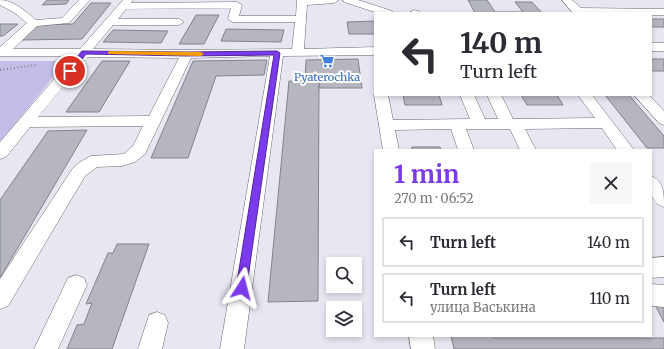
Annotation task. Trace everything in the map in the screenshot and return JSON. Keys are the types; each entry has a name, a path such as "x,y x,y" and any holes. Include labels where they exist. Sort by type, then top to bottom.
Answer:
{"street":[{"path":"1,52 34,23 66,20 85,0"},
{"path":"298,53 302,1 334,0"},
{"path":"348,0 385,12"},
{"path":"567,0 576,10"},
{"path":"652,0 664,9"},
{"path":"0,1 19,11 34,23"},
{"path":"0,153 125,3 237,5 233,19 300,19"},
{"path":"560,10 664,12"},
{"path":"110,22 179,22"},
{"path":"652,47 664,47"},
{"path":"1,52 374,54"},
{"path":"232,349 277,53"},
{"path":"0,298 78,172 86,164 95,160 130,158 139,150 187,54"},
{"path":"381,96 390,149"},
{"path":"468,96 480,124"},
{"path":"495,96 527,149"},
{"path":"586,96 625,149"},
{"path":"642,96 664,120"},
{"path":"26,122 154,121"},
{"path":"386,125 606,123"},
{"path":"457,125 466,149"},
{"path":"652,184 664,200"},
{"path":"652,268 664,268"},
{"path":"46,349 76,285"},
{"path":"652,295 664,296"},
{"path":"150,349 157,323"},
{"path":"421,337 423,349"}],"shaded area":[{"path":"0,61 66,61 0,143"}],"building":[{"path":"47,0 69,0 66,4 42,5"},
{"path":"468,0 487,0 495,12 474,12"},
{"path":"515,2 532,2 541,12 523,12"},
{"path":"91,3 111,3 82,39 22,40 37,25 73,24"},
{"path":"196,15 219,15 204,44 179,44"},
{"path":"652,19 664,19 664,27 652,27"},
{"path":"374,21 374,34 349,34 347,22"},
{"path":"0,24 18,24 3,36 0,36"},
{"path":"226,29 284,30 281,42 221,41"},
{"path":"113,30 168,31 161,43 103,42"},
{"path":"358,59 362,88 319,88 319,81 305,81 306,60"},
{"path":"652,59 664,59 664,71 652,71"},
{"path":"267,60 264,75 216,76 188,158 151,158 193,61"},
{"path":"102,61 130,61 99,112 66,112"},
{"path":"289,81 319,81 318,301 268,302"},
{"path":"403,96 439,96 442,105 405,105"},
{"path":"522,96 558,96 563,105 527,105"},
{"path":"606,96 630,96 664,136 664,148 647,148"},
{"path":"87,130 0,278 0,200 48,131"},
{"path":"412,147 440,147 441,149 412,149"},
{"path":"117,244 149,244 112,349 67,349 77,325 84,324 92,303 86,304 108,253 113,253"},
{"path":"655,305 664,305 664,322"},
{"path":"451,337 664,338 664,349 454,349"}],"slow traffic":[{"path":"110,53 201,54"}],"place":[{"name":"Pyaterochka","path":"327,61"}],"route":[{"path":"70,71 85,52 187,54 277,53 242,288"}]}
